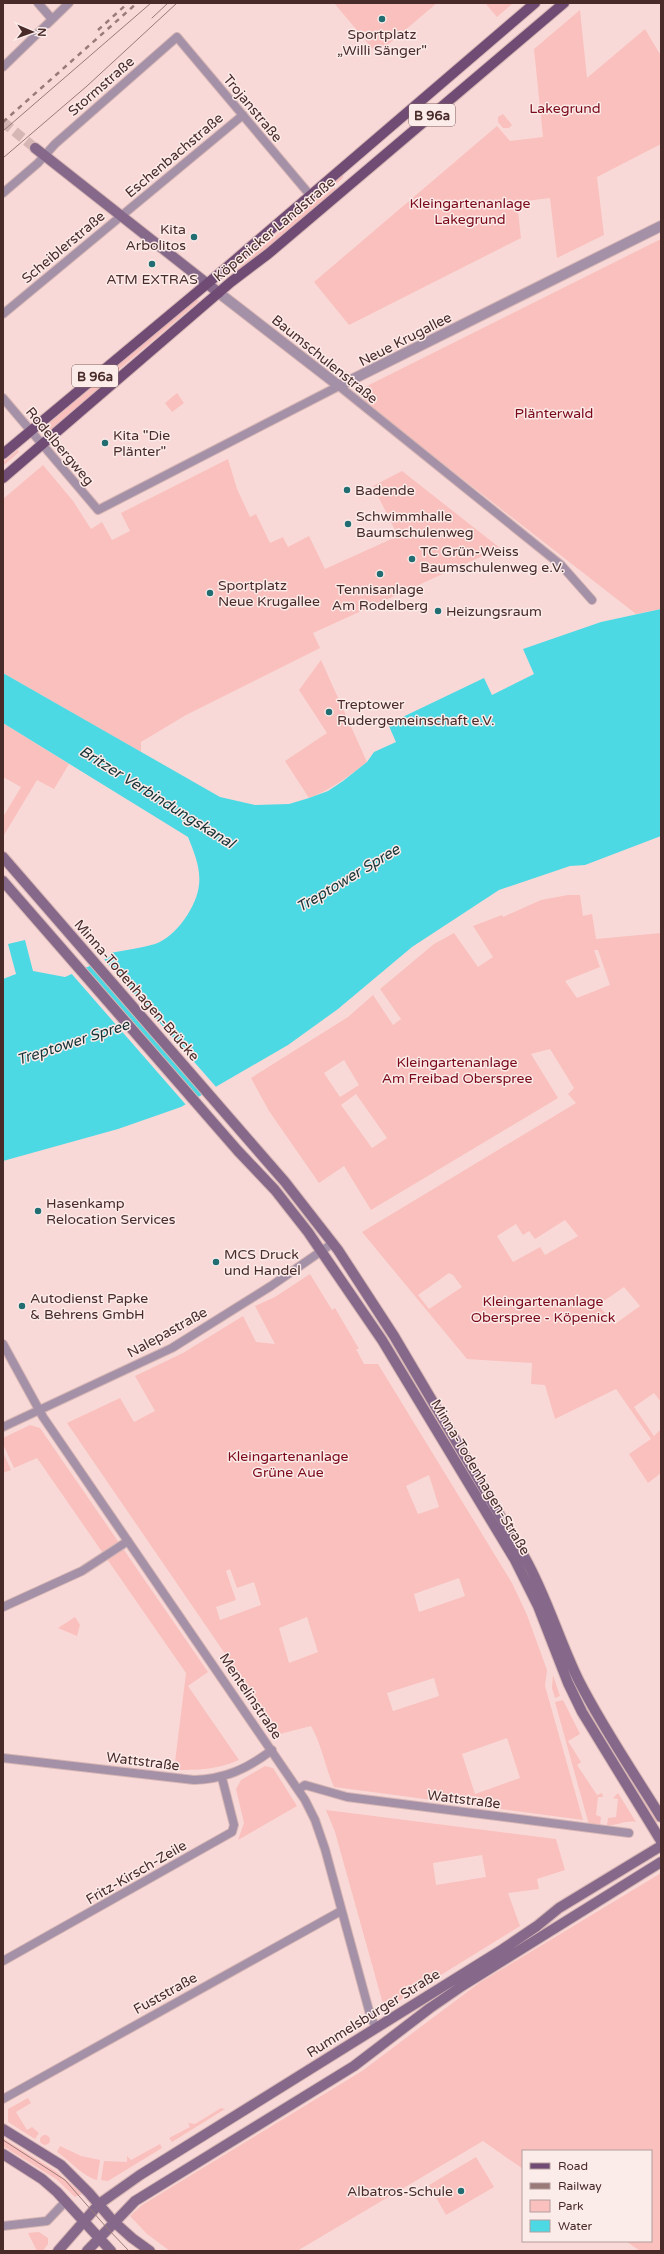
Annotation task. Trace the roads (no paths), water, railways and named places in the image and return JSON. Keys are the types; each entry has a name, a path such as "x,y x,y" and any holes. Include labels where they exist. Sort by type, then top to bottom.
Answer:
{"main road":[{"name":"Köpenicker Landstraße","path":"3,454 207,283 535,3"},
{"name":"Köpenicker Landstraße","path":"3,478 219,293 329,203 564,3"},
{"name":"Baumschulenstraße","path":"35,148 219,293"},
{"name":"Minna-Todenhagen-Brücke","path":"3,857 249,1141"},
{"name":"Minna-Todenhagen-Straße","path":"3,881 238,1151 279,1195 322,1250 382,1340 515,1560 538,1606 568,1683 582,1712 661,1841"},
{"name":"Minna-Todenhagen-Straße","path":"249,1141 300,1200 333,1243 394,1336 525,1558 544,1595 570,1660 589,1699 661,1817"},
{"name":"Rummelsburger Straße","path":"58,2251 83,2220 99,2204 172,2154 520,1938 559,1908 661,1846"},
{"name":"Rummelsburger Straße","path":"87,2251 113,2221 140,2198 354,2066 450,1995 661,1862"},
{"path":"3,2129 61,2165 99,2204 113,2221 132,2238 150,2251"},
{"path":"3,2154 42,2179 66,2201 111,2251"}],"street":[{"path":"38,3 52,19"},
{"path":"3,67 69,3"},
{"name":"Trojanstraße","path":"177,37 310,195"},
{"name":"Stormstraße","path":"3,193 55,144 177,37"},
{"name":"Eschenbachstraße","path":"121,215 243,115"},
{"name":"Scheiblerstraße","path":"3,314 121,215"},
{"name":"Neue Krugallee","path":"98,510 339,386 661,226"},
{"name":"Baumschulenstraße","path":"219,293 339,386 561,565 592,600"},
{"name":"Rodelbergweg","path":"3,398 98,510"},
{"name":"Nalepastraße","path":"3,1427 172,1348 272,1286 333,1243"},
{"name":"Mentelinstraße","path":"3,1344 39,1410 299,1789 320,1832 370,2018 376,2027"},
{"path":"3,1607 82,1571 128,1541"},
{"name":"Wattstraße","path":"3,1758 173,1779 194,1780 222,1778 237,1772 272,1750"},
{"name":"Fritz-Kirsch-Zeile","path":"3,1962 232,1832 234,1825 222,1778"},
{"name":"Wattstraße","path":"299,1789 305,1785 348,1798 629,1833"},
{"name":"Fuststraße","path":"3,2099 341,1911"},
{"path":"3,2226 47,2221 66,2201"}],"water":[{"path":"661,609 661,836 585,865 570,866 499,890 412,947 338,1009 288,1045 181,1107 118,1129 3,1161 3,979 16,974 8,944 25,940 33,971 65,977 110,957 110,953 155,944 163,940 178,928 190,911 199,885 199,872 193,848 188,837 3,723 3,673 220,797 255,805 289,804 328,791 367,762 374,752 396,742 388,724 484,678 492,695 534,674 523,649 601,622"}],"tunnel":[{"path":"3,122 35,148"}],"tram line":[{"path":"3,131 151,3"},
{"path":"152,18 168,3"},
{"path":"3,158 87,86 177,3"},
{"path":"3,2140 65,2180 129,2251"}],"railway":[{"path":"98,30 128,3"},
{"path":"3,122 137,3"}],"place":[{"name":"Sportplatz „Willi Sänger\"","path":"382,19"},
{"name":"Kita Arbolitos","path":"194,237"},
{"name":"ATM EXTRAS","path":"152,264"},
{"name":"Kita \"Die Plänter\"","path":"105,443"},
{"name":"Badende","path":"347,490"},
{"name":"Schwimmhalle Baumschulenweg","path":"348,524"},
{"name":"TC Grün-Weiss Baumschulenweg e.V.","path":"412,559"},
{"name":"Tennisanlage Am Rodelberg","path":"380,574"},
{"name":"Sportplatz Neue Krugallee","path":"210,593"},
{"name":"Heizungsraum","path":"438,611"},
{"name":"Treptower Rudergemeinschaft e.V.","path":"329,712"},
{"name":"Hasenkamp Relocation Services","path":"38,1211"},
{"name":"MCS Druck und Handel","path":"216,1262"},
{"name":"Autodienst Papke & Behrens GmbH","path":"22,1306"},
{"name":"Albatros-Schule","path":"461,2191"}],"park label":[{"name":"Lakegrund","path":"565,108"},
{"name":"Kleingartenanlage Lakegrund","path":"470,212"},
{"name":"Plänterwald","path":"554,413"},
{"name":"Kleingartenanlage Am Freibad Oberspree","path":"457,1070"},
{"name":"Kleingartenanlage Oberspree - Köpenick","path":"543,1310"},
{"name":"Kleingartenanlage Grüne Aue","path":"288,1464"}],"water label":[{"name":"Britzer Verbindungskanal","path":"157,797"},
{"name":"Treptower Spree","path":"348,878"},
{"name":"Treptower Spree","path":"73,1042"}]}
